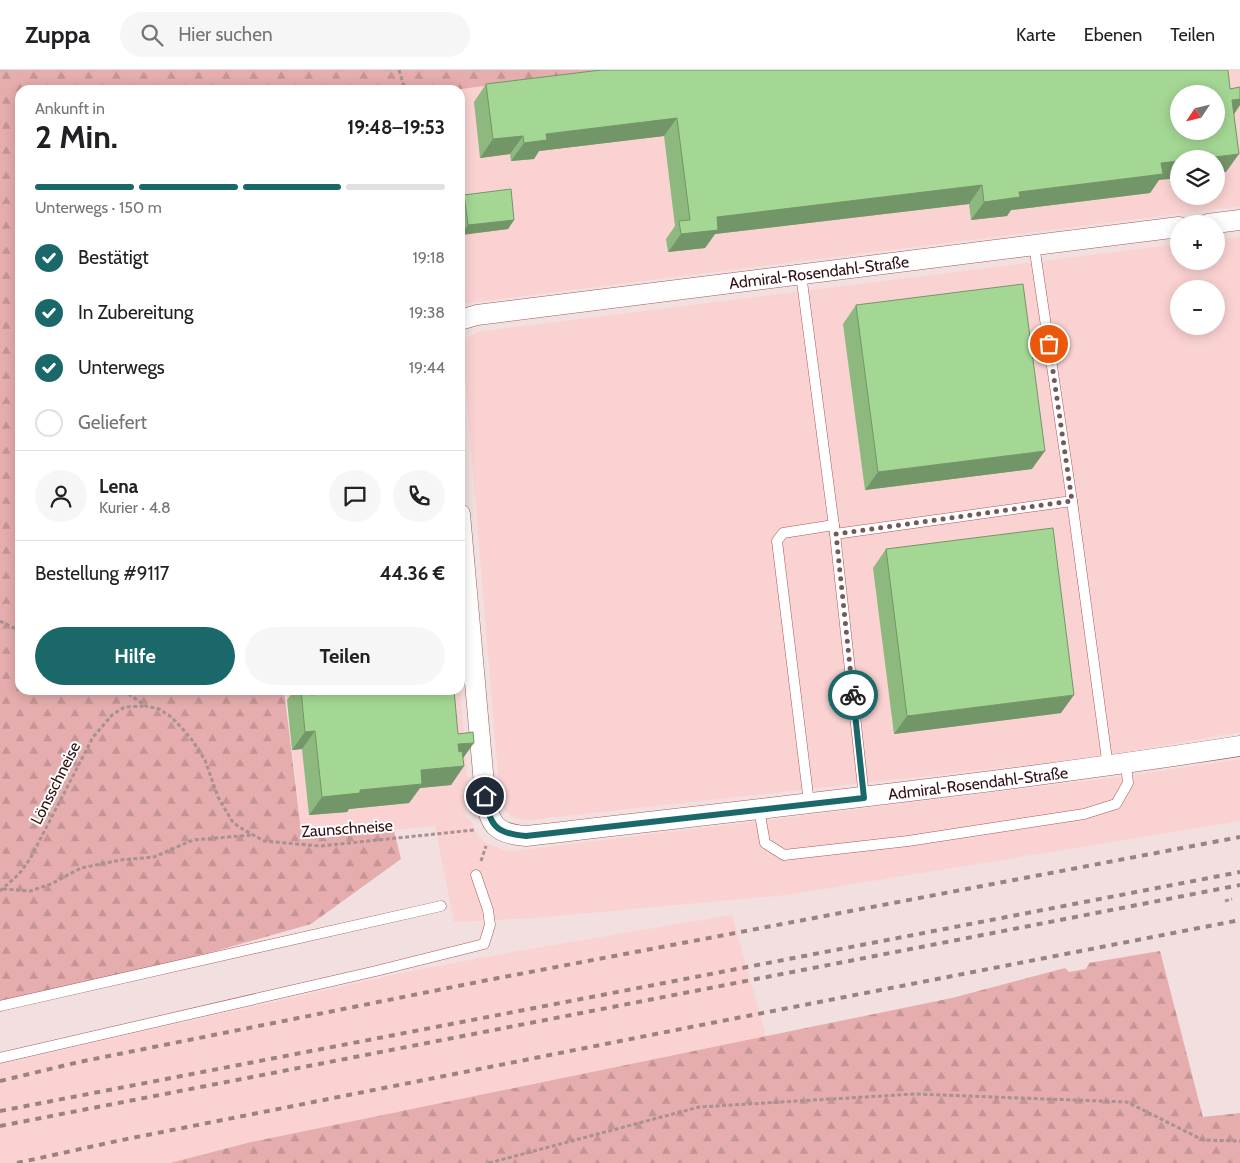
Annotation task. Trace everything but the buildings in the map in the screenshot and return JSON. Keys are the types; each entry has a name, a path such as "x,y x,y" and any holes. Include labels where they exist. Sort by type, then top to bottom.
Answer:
{"street":[{"path":"1225,222 1240,220"},
{"name":"Admiral-Rosendahl-Straße","path":"465,319 477,315 1170,229"},
{"path":"465,570 485,796 487,812 497,828"},
{"name":"Admiral-Rosendahl-Straße","path":"497,828 514,835 526,836 864,798 1117,765 1240,746"}],"lane":[{"path":"759,809 765,843 784,855 908,841 1084,814 1116,804 1128,784 1117,765 1072,501 1034,245"},
{"path":"801,274 835,530 864,798"},
{"path":"809,803 777,540 783,533 835,530 1072,501"},
{"path":"0,1058 376,972 484,944 490,924 488,910 476,875"},
{"path":"0,1006 441,906"}],"path":[{"path":"399,70 404,85"},
{"path":"0,621 15,628"},
{"name":"Zaunschneise","path":"130,695 146,706 159,709 170,716 192,740 205,760 224,810 239,827 264,841 320,846 497,828"},
{"name":"Lönsschneise","path":"1,890 20,874 30,859 93,737 113,714 125,707 146,706"},
{"path":"1,890 30,891 50,884 81,868 120,860 154,857 193,840 252,835"},
{"path":"1225,901 1232,899"},
{"path":"489,1163 699,1106 914,1094 1127,1102 1204,1140 1240,1141"}],"shaded area":[{"path":"612,70 1240,70 1240,206 465,303 465,88"},
{"path":"1240,237 1240,732 1091,758 529,820 511,816 504,809 500,799 465,376 466,339 477,332 1170,245 1170,270 1225,270 1225,239"},
{"path":"287,695 460,695 468,785 463,786 466,816 471,821 478,836 486,843 504,850 514,851 1127,776 1240,759 1240,821 787,895 535,918 454,922 435,826 302,839"},
{"path":"732,915 766,1036 251,1142 170,1163 0,1163 0,1064 397,974 506,953"}],"green space":[{"path":"0,70 612,70 465,88 465,85 15,85 15,695 285,695 302,839 394,831 401,859 311,924 0,1012"},
{"path":"1160,951 1203,1117 1240,1113 1240,1163 170,1163 251,1142 952,998 1065,968 1069,972 1086,969 1089,963"}],"railway":[{"path":"0,1081 79,1062 488,980 1240,837"},
{"path":"0,1111 1240,872"},
{"path":"0,1126 1240,885"},
{"path":"17,1163 117,1141 1240,920"}],"way so far":[{"path":"853,695 836,534 1072,501 1049,344"}],"route":[{"path":"485,796 487,812 497,828 503,832 526,836 864,798 853,695"}]}
